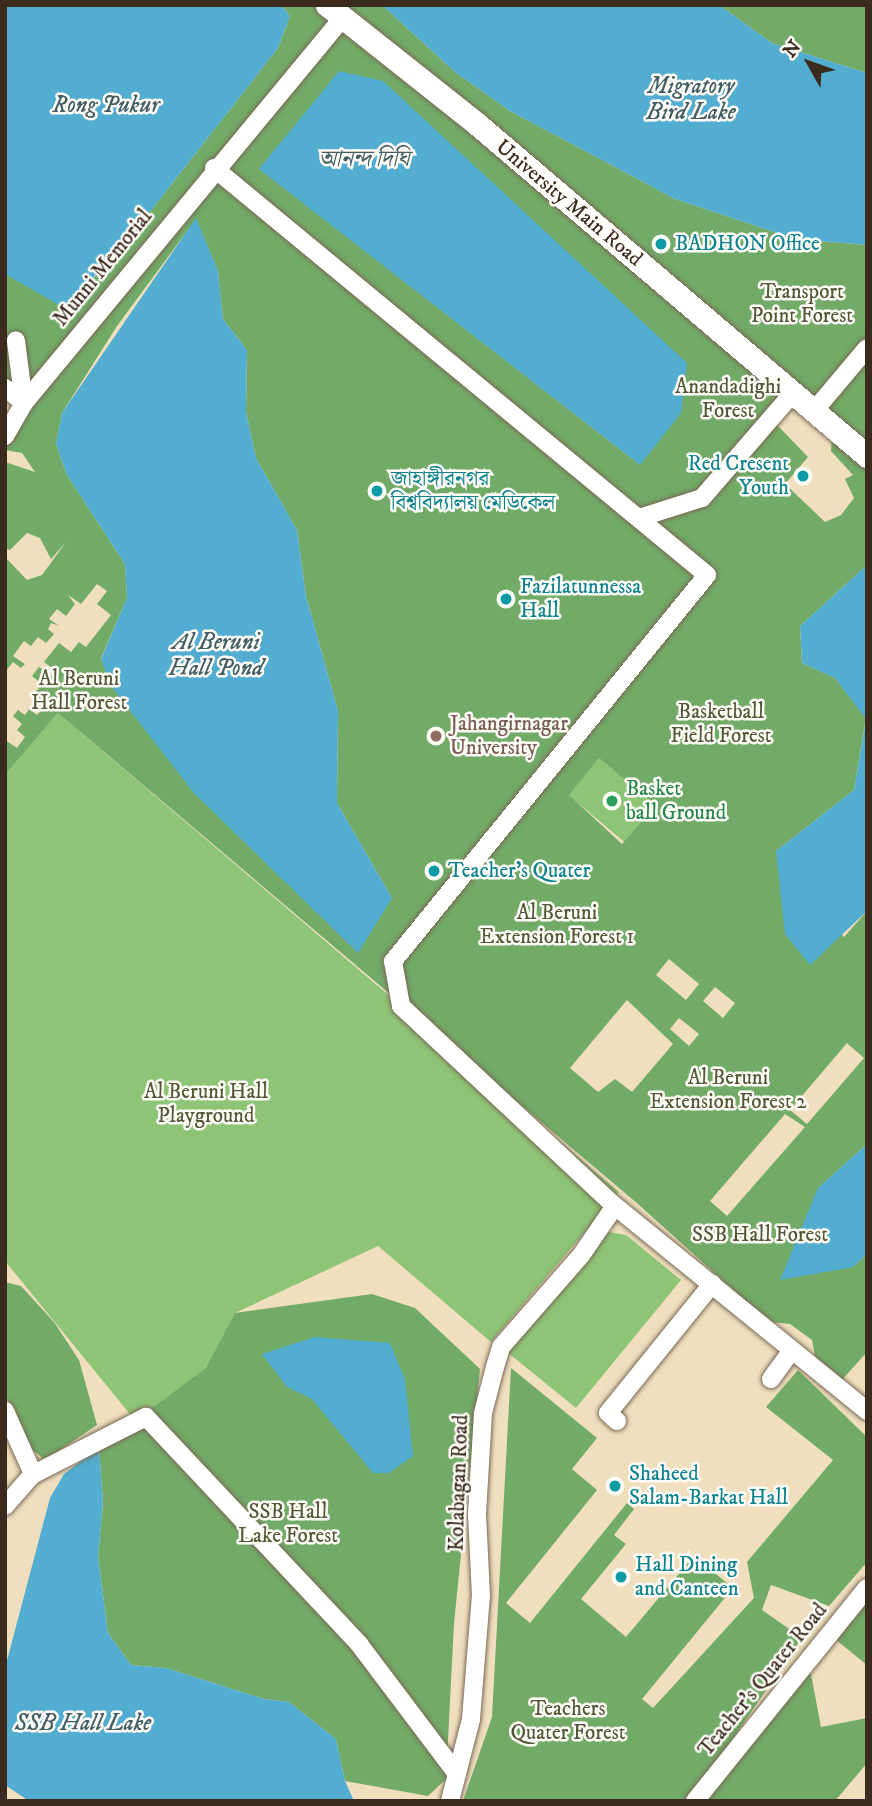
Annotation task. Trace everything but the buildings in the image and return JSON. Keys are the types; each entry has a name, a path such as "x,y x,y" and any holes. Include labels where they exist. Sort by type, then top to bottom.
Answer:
{"street":[{"name":"Munni Memorial","path":"5,436 24,403 257,117 337,9"},
{"name":"University Main Road","path":"337,9 867,456"},
{"path":"214,168 707,575 393,961 401,1006 615,1206 791,1352 867,1411"},
{"path":"16,341 24,403"},
{"path":"814,411 867,348"},
{"path":"5,388 24,403"},
{"path":"639,518 702,498 793,393"},
{"name":"Kolabagan Road","path":"450,1801 471,1719 481,1596 477,1514 483,1413 495,1367 501,1347 582,1254 615,1206"},
{"path":"617,1421 608,1413 712,1284"},
{"path":"771,1379 791,1352"},
{"path":"5,1411 32,1475"},
{"path":"5,1506 32,1475 146,1416 359,1644 457,1774"},
{"name":"Teacher's Quater Road","path":"695,1801 867,1588"}],"green space":[{"path":"281,5 382,5 455,72 510,111 675,199 795,239 867,245 867,445 793,393 702,498 639,518 714,572 654,519 711,499 777,425 808,457 785,484 825,522 841,515 854,498 845,479 853,475 831,451 832,436 867,460 867,565 800,626 802,663 835,678 866,718 854,790 776,851 844,937 867,911 867,1144 818,1188 853,1267 867,1254 867,1352 841,1381 816,1361 812,1340 790,1324 769,1322 638,1204 58,713 5,775 5,740 17,748 25,737 17,730 22,724 13,716 18,710 25,715 29,709 37,715 47,704 34,694 42,684 32,676 39,667 52,676 56,671 44,662 59,643 71,652 79,642 86,647 111,615 97,604 107,591 97,584 81,604 68,595 75,604 66,616 57,609 49,619 59,626 51,623 48,629 54,634 46,643 38,637 31,646 24,641 13,656 25,664 21,668 13,662 5,672 5,557 27,580 42,575 66,542 51,559 40,538 27,533 10,550 5,548 5,462 35,472 22,453 5,450 5,436 24,403 5,388 5,271 67,309 142,222 278,48 290,16","holes":["283,142 640,465 260,169","196,219 218,271 223,319 247,350 246,412 256,458 297,530 306,596 338,711 337,803 392,898 101,658 127,598 125,564 67,475 56,444 62,413 117,326","599,758 656,806 622,844 569,795","669,959 699,984 686,1000 656,975","715,987 735,1003 723,1018 703,1001","627,1000 673,1044 632,1092 615,1079 598,1092 570,1068","679,1018 699,1034 689,1046 670,1029","847,1043 864,1058 807,1124 790,1110","785,1114 805,1127 727,1216 710,1201"]},
{"path":"719,5 867,5 867,73 772,43"},
{"name":"Al Beruni Hall Playground","path":"58,713 619,1192 491,1342 378,1246 235,1313 207,1368 138,1424 5,1261 5,775"},
{"name":"Basket ball Ground","path":"599,758 656,806 626,843 568,795"},
{"path":"609,1232 626,1235 681,1280 576,1408 506,1351 596,1240"},
{"path":"5,1282 21,1286 54,1322 79,1360 97,1425 45,1460 30,1448 5,1394"},
{"name":"SSB Hall Lake Forest","path":"372,1294 415,1308 480,1369 454,1623 446,1779 428,1796 345,1781 336,1739 289,1702 264,1699 166,1668 131,1665 108,1633 98,1557 103,1502 99,1448 206,1368 235,1313"},
{"name":"Teachers Quater Forest","path":"511,1368 597,1438 572,1469 597,1490 506,1603 530,1623 627,1503 634,1509 614,1535 626,1544 581,1599 626,1637 694,1556 733,1588 642,1699 653,1708 754,1598 747,1562 833,1460 766,1407 798,1370 867,1437 867,1562 829,1606 771,1585 762,1610 802,1638 690,1801 463,1801 492,1717"},
{"path":"867,1598 867,1665 835,1639"},
{"path":"810,1669 821,1727 867,1718 867,1763 835,1801 704,1801"}],"water":[{"name":"Rong Pukur","path":"5,5 281,5 290,16 278,48 142,222 66,309 5,274"},
{"name":"Migratory Bird Lake","path":"382,5 719,5 772,43 867,73 867,245 795,239 675,199 510,111 455,72"},
{"name":"আনন্দ দিঘি","path":"339,71 383,81 687,363 681,413 640,465 259,169"},
{"name":"Al Beruni Hall Pond","path":"196,218 218,271 223,319 247,350 246,412 256,458 297,530 306,596 338,711 337,803 392,898 358,953 194,793 111,686 101,659 127,598 125,564 67,475 56,444 62,413"},
{"path":"867,565 867,911 810,965 785,934 776,851 854,790 866,719 835,678 802,663 800,626"},
{"path":"867,1144 867,1254 853,1267 780,1280 818,1188"},
{"path":"315,1337 390,1343 405,1380 413,1456 389,1473 373,1473 312,1399 287,1387 262,1354"},
{"name":"SSB Hall Lake","path":"99,1448 103,1502 98,1557 108,1633 131,1665 166,1668 264,1699 289,1702 336,1739 345,1781 354,1801 29,1801 5,1785 5,1668 50,1498 64,1474"}],"place":[{"name":"BADHON Office","path":"661,244"},
{"name":"Red Cresent Youth","path":"803,476"},
{"name":"জাহাঙ্গীরনগর বিশ্ববিদ্যালয় মেডিকেল","path":"377,491"},
{"name":"Fazilatunnessa Hall","path":"506,599"},
{"name":"Jahangirnagar University","path":"436,736"},
{"name":"Basket ball Ground","path":"612,801"},
{"name":"Teacher's Quater","path":"434,871"},
{"name":"Shaheed Salam-Barkat Hall","path":"615,1486"},
{"name":"Hall Dining and Canteen","path":"621,1577"}],"park label":[{"name":"Transport Point Forest","path":"802,304"},
{"name":"Anandadighi Forest","path":"728,399"},
{"name":"Al Beruni Hall Forest","path":"79,691"},
{"name":"Basketball Field Forest","path":"721,724"},
{"name":"Al Beruni Extension Forest 1","path":"557,925"},
{"name":"Al Beruni Extension Forest 2","path":"728,1090"},
{"name":"SSB Hall Forest","path":"760,1235"}]}
